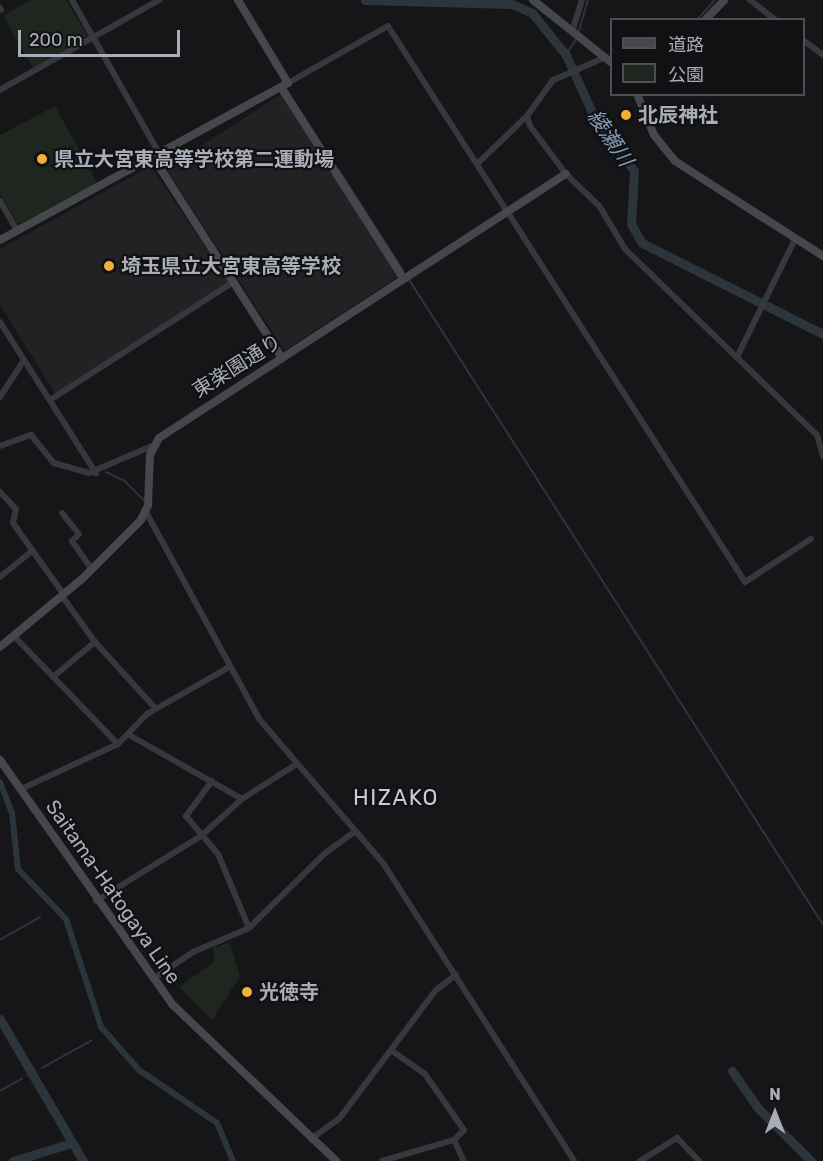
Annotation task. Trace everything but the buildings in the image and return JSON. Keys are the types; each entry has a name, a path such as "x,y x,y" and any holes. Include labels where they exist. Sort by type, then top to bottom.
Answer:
{"street":[{"path":"72,0 156,155 282,358"},
{"path":"0,90 159,0"},
{"path":"238,0 285,85 404,279"},
{"path":"533,0 610,59"},
{"path":"574,30 582,0"},
{"path":"707,18 724,0"},
{"path":"750,0 773,18"},
{"path":"0,240 285,85 388,26 745,582 812,539"},
{"path":"805,41 823,55"},
{"path":"478,163 527,116 561,75 610,59"},
{"path":"638,96 654,135 675,161 823,256"},
{"path":"527,116 566,174 600,207 625,249 817,435 823,456"},
{"name":"東楽園通り","path":"152,446 170,429 566,174"},
{"path":"0,201 17,231"},
{"path":"736,357 755,313 795,239"},
{"path":"50,400 233,282"},
{"path":"0,322 96,473"},
{"path":"0,397 24,360"},
{"path":"0,446 31,435 54,463 96,473 152,446"},
{"path":"152,446 146,512 229,667 296,765 383,863 574,1161"},
{"path":"0,492 16,509 14,523 95,642 155,708"},
{"path":"2,641 13,635 92,570 146,512"},
{"path":"62,513 79,534 72,541 92,570"},
{"path":"0,577 33,551"},
{"path":"13,635 118,744"},
{"path":"53,677 95,642"},
{"path":"21,789 118,744 131,736 155,708 229,667"},
{"path":"131,736 242,799"},
{"name":"Saitama-Hatogaya Line","path":"0,760 152,980 198,1034 336,1161"},
{"path":"96,901 201,836 242,799 296,765"},
{"path":"212,782 186,816 218,854 249,928"},
{"path":"152,980 193,952 249,928 324,854 354,832"},
{"path":"311,1139 339,1119 393,1052 436,990 456,975"},
{"path":"382,1161 454,1140 464,1130 456,1113 425,1074 393,1052"},
{"path":"640,1161 677,1138 699,1161"},
{"path":"454,1140 464,1161"}],"shaded area":[{"path":"281,94 399,276 284,351 166,169"},
{"name":"埼玉県立大宮東高等学校","path":"151,166 229,283 55,394 0,304 0,249"}],"green space":[{"path":"31,0 66,0 88,36 33,68 3,16"},
{"name":"県立大宮東高等学校第二運動場","path":"55,106 97,183 18,225 0,194 0,135"},
{"path":"230,942 240,976 212,1020 179,987 215,961 212,948"}],"waterway":[{"name":"綾瀬川","path":"365,0 512,4 532,13 566,55 595,119 634,171 631,224 642,243 823,334"},
{"path":"579,31 588,0"},
{"path":"699,18 715,0"},
{"path":"566,55 577,38"},
{"path":"339,170 403,270"},
{"path":"409,279 823,924"},
{"path":"106,472 125,481 144,500"},
{"path":"0,782 12,813 18,869 66,919 101,1027 139,1070 217,1123 233,1161"},
{"path":"0,940 40,917"},
{"path":"0,1019 83,1161"},
{"path":"42,1068 91,1041"},
{"path":"732,1071 758,1108 811,1161"},
{"path":"27,1076 35,1072"},
{"path":"0,1091 22,1079"},
{"path":"13,1161 71,1143"}],"place":[{"name":"北辰神社","path":"626,115"},
{"name":"県立大宮東高等学校第二運動場","path":"42,159"},
{"name":"埼玉県立大宮東高等学校","path":"109,266"},
{"name":"光徳寺","path":"247,992"}],"district":[{"name":"HIZAKO","path":"396,798"}]}
